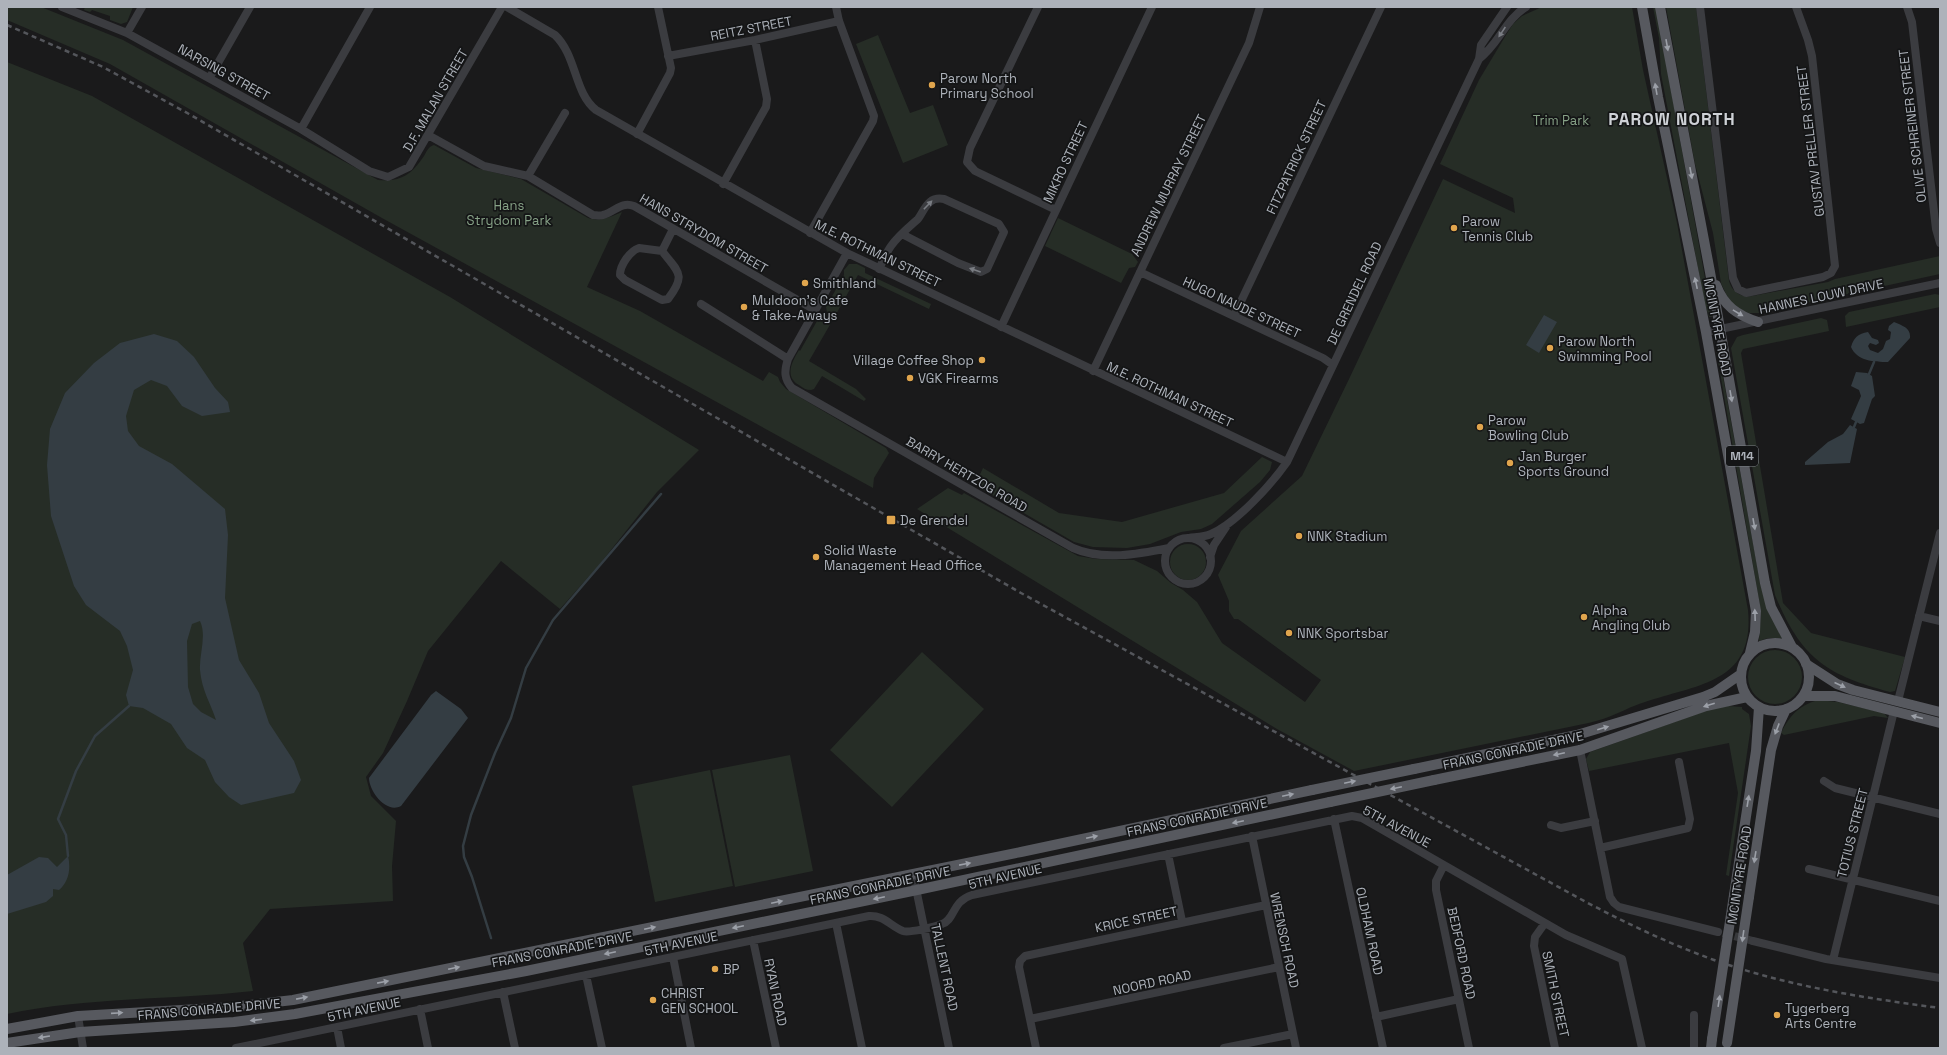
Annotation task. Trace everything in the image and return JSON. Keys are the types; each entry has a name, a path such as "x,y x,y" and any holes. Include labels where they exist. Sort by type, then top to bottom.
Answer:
{"main road":[{"name":"MCINTYRE ROAD","path":"1642,7 1658,97 1706,332 1756,611 1755,632 1750,653"},
{"name":"MCINTYRE ROAD","path":"1660,7 1710,272 1765,582 1771,607 1792,647"},
{"path":"1710,272 1726,304 1740,315 1758,322"},
{"path":"1750,653 1759,647 1770,643 1792,647"},
{"name":"M14","path":"1792,647 1801,656 1806,664"},
{"name":"M14","path":"1741,674 1744,663 1750,653"},
{"path":"1806,664 1837,684 1940,723"},
{"path":"1741,674 1742,685 1747,697 1758,707 1770,711 1786,709 1796,704 1803,696 1809,681 1806,664"},
{"name":"FRANS CONRADIE DRIVE","path":"7,1029 78,1016 232,1007 293,1000 913,874 1577,735 1703,697 1715,692 1741,674"},
{"path":"1803,696 1835,696 1940,712"},
{"name":"FRANS CONRADIE DRIVE","path":"7,1043 80,1032 234,1022 295,1014 526,970 917,890 1580,750 1706,706 1747,697"},
{"name":"MCINTYRE ROAD","path":"1712,1044 1756,751 1758,707"},
{"name":"MCINTYRE ROAD","path":"1727,1046 1771,750 1778,726 1786,709"}],"street":[{"name":"NARSING STREET","path":"62,7 127,32 210,77 369,170"},
{"path":"127,32 142,7"},
{"path":"210,77 250,7"},
{"path":"300,129 370,7"},
{"name":"D.F. MALAN STREET","path":"369,170 388,177 409,167 502,7"},
{"name":"M.E. ROTHMAN STREET","path":"507,7 555,35 569,53 582,89 591,106 637,134 847,253 1287,462"},
{"path":"637,134 670,73 658,7"},
{"path":"810,233 873,121 874,116 839,22 836,7"},
{"path":"1038,7 970,148 967,162 975,171 1056,210"},
{"name":"MIKRO STREET","path":"1000,327 1152,7"},
{"name":"ANDREW MURRAY STREET","path":"1093,371 1249,43 1260,7"},
{"name":"FITZPATRICK STREET","path":"1234,316 1381,7"},
{"name":"DE GRENDEL ROAD","path":"1189,538 1211,534 1228,523 1268,487 1287,462 1479,58 1481,45 1507,7"},
{"name":"DE GRENDEL ROAD","path":"1479,58 1490,49 1510,20 1526,7"},
{"name":"GUSTAV PRELLER STREET","path":"1700,7 1734,282 1740,290 1749,293 1823,277 1831,273 1835,266 1812,56 1796,7"},
{"name":"OLIVE SCHREINER STREET","path":"1907,7 1912,22 1936,229 1940,243"},
{"name":"REITZ STREET","path":"668,56 755,40 839,22"},
{"path":"723,184 766,107 767,99 755,40"},
{"path":"528,176 565,113"},
{"name":"HANS STRYDOM STREET","path":"428,135 484,166 528,176 593,215 603,215 628,204 815,310"},
{"path":"879,269 891,246 902,234 920,217 926,204 941,198 999,224 1004,232 988,269 981,272 958,263 902,234"},
{"path":"662,251 672,229"},
{"path":"639,248 662,251 680,275 679,281 669,298 664,300 625,280 621,277 620,272 634,250 639,248"},
{"path":"701,304 788,360 847,253"},
{"name":"HUGO NAUDE STREET","path":"1140,272 1323,358 1333,365"},
{"name":"HANNES LOUW DRIVE","path":"1706,332 1940,283"},
{"name":"BARRY HERTZOG ROAD","path":"788,360 785,368 785,376 789,384 796,391 1067,546 1081,552 1095,554 1133,554 1169,548"},
{"name":"DE GRENDEL ROAD","path":"1210,557 1214,545 1228,523"},
{"name":"TOTIUS STREET","path":"1833,960 1940,533"},
{"path":"1189,538 1203,544 1210,557 1209,570 1202,580 1195,583 1181,584 1175,580 1166,569 1164,562 1169,548 1174,542 1189,538"},
{"path":"1919,616 1940,621"},
{"path":"1580,750 1610,897 1616,905 1718,932"},
{"path":"1600,848 1688,828 1690,819 1679,762"},
{"path":"1824,781 1835,788 1940,814"},
{"name":"5TH AVENUE","path":"236,1048 255,1046 420,1009 875,916 880,916 907,932 945,923 958,902 972,895 1352,816 1362,818 1566,935 1618,957 1624,962 1642,1048"},
{"name":"OLDHAM ROAD","path":"1334,819 1383,1048"},
{"path":"1551,826 1561,828 1595,821"},
{"name":"WRENSCH ROAD","path":"1252,836 1296,1048"},
{"path":"1168,854 1182,922"},
{"name":"BEDFORD ROAD","path":"1444,865 1435,886 1470,1048"},
{"path":"1809,869 1940,901"},
{"name":"TALLENT ROAD","path":"913,874 949,1048"},
{"name":"KRICE STREET","path":"1030,1019 1019,967 1021,959 1028,954 1266,905"},
{"path":"836,923 862,1048"},
{"name":"SMITH STREET","path":"1545,923 1535,937 1534,946 1555,1048"},
{"name":"RYAN ROAD","path":"753,940 776,1048"},
{"path":"1753,941 1833,960 1940,978"},
{"path":"673,957 691,1048"},
{"name":"NOORD ROAD","path":"1030,1019 1279,967"},
{"path":"586,975 602,1048"},
{"path":"503,992 515,1048"},
{"path":"1376,1017 1459,999"},
{"path":"420,1009 428,1048"},
{"path":"1694,1015 1694,1048"},
{"path":"78,1016 83,1048"},
{"path":"1030,1019 1036,1048"},
{"path":"337,1027 341,1048"},
{"path":"1224,1048 1293,1034"}],"green space":[{"name":"Hans Strydom Park","path":"7,7 41,7 123,40 378,180 393,180 405,176 415,168 429,148 434,145 476,168 521,179 588,218 601,219 622,212 587,287 640,311 763,381 769,372 778,377 786,389 886,448 889,453 874,478 873,488 382,218 110,64 7,20"},
{"path":"85,7 133,7 127,22 121,24 110,20 110,16 92,10 90,12 84,10"},
{"name":"Jan Burger Sports Ground","path":"1542,7 1632,7 1643,70 1677,223 1748,610 1748,634 1742,653 1732,666 1719,677 1703,684 1640,704 1596,721 1354,771 1277,729 917,509 948,488 962,495 964,493 1078,556 1096,559 1134,560 1157,571 1197,602 1222,643 1305,702 1321,680 1238,619 1234,619 1229,611 1229,601 1218,575 1241,531 1302,476 1443,179 1515,213 1513,198 1440,164 1479,80 1513,24 1522,16"},
{"path":"1653,7 1656,7 1712,317 1709,317 1705,305 1661,74 1659,38"},
{"path":"1666,7 1696,7 1729,281 1730,285 1735,291 1744,296 1752,296 1828,282 1835,279 1940,256 1940,274 1760,313 1749,313 1735,308 1721,283 1713,233 1695,164"},
{"path":"878,35 910,113 933,105 948,145 903,163 856,44"},
{"path":"7,62 92,96 450,297 699,450 657,492 599,565 560,609 501,561 428,651 383,753 366,777 371,796 396,821 392,866 393,901 270,909 243,943 253,991 68,1004 7,1014"},
{"path":"1058,218 1132,254 1138,262 1135,267 1129,268 1121,283 1045,246"},
{"path":"849,264 857,264 865,268 865,273 931,304 929,309 858,275 835,316 827,312 826,307 844,275 844,270"},
{"path":"1935,294 1940,295 1940,307 1846,327 1845,316 1849,312"},
{"path":"822,318 831,323 809,361 856,389 866,399 864,401 822,376 814,389 811,390 802,387 794,381 791,369 794,359 817,321"},
{"path":"1821,318 1827,320 1829,331 1743,349 1741,353 1783,603 1811,633 1905,657 1895,691 1890,692 1849,679 1818,661 1806,649 1795,634 1775,595 1731,348 1737,337 1743,335"},
{"path":"1716,349 1718,349 1761,587 1769,613 1782,638 1768,638 1759,641 1761,612"},
{"path":"1262,457 1272,462 1270,470 1260,482 1212,524 1201,529 1181,532 1150,544 1127,548 1093,547 1074,542 975,485 983,468 1059,513 1122,522 1224,493"},
{"path":"1188,544 1201,549 1206,562 1201,575 1188,580 1175,575 1170,562 1175,549"},
{"path":"1770,650 1780,650 1790,654 1798,662 1802,672 1802,682 1798,692 1790,700 1780,704 1770,704 1760,700 1752,692 1748,682 1748,672 1752,662 1760,654"},
{"path":"922,652 984,709 892,807 830,750"},
{"path":"1818,700 1838,702 1884,713 1888,718 1874,716 1784,735 1781,733 1787,721 1795,712 1805,705"},
{"path":"1728,706 1742,707 1742,709 1749,714 1751,726 1729,876 1726,875 1738,793 1729,743 1589,771 1586,759 1590,752 1711,709"},
{"path":"790,755 813,871 735,887 712,770"},
{"path":"710,770 733,886 655,902 632,786"}],"shaded area":[{"path":"1544,315 1557,322 1539,353 1526,345"},
{"path":"1894,322 1908,330 1910,338 1888,362 1866,360 1854,352 1851,347 1855,338 1868,332 1872,338 1878,340 1879,343 1876,345 1870,343 1868,346 1870,350 1878,353 1883,349 1886,341 1890,339 1891,332 1888,330 1889,326"},
{"path":"154,334 177,341 194,357 215,388 228,402 230,412 202,416 182,406 167,386 151,380 134,390 126,416 128,431 139,446 172,464 225,509 228,535 225,598 239,660 259,693 269,723 294,761 301,780 294,793 241,805 229,797 215,782 205,760 187,748 171,724 143,708 129,706 126,695 133,670 127,646 120,631 86,605 74,586 51,516 47,465 50,429 65,393 94,363 120,343","holes":["200,621 203,639 200,664 201,677 204,690 216,720 201,712 193,704 188,687 187,641 192,624"]},
{"path":"1856,372 1867,373 1872,376 1875,396 1872,399 1864,423 1860,424 1851,419 1861,396 1859,390 1851,386"},
{"path":"1850,425 1857,429 1850,463 1805,465 1805,462 1828,442 1843,434"},
{"path":"436,691 461,709 468,718 401,806 395,808 390,807 379,800 375,795 369,778 431,695"},
{"path":"68,856 69,870 67,879 59,890 53,889 53,896 46,902 7,914 7,875 39,857 48,858 57,867"}],"waterway":[{"path":"1869,374 1874,362"},
{"path":"1854,427 1856,422"},
{"path":"491,938 472,877 464,857 463,846 471,815 495,753 511,718 526,668 553,620 661,494"},
{"path":"68,856 66,835 58,819 76,771 95,736 129,706"}],"tunnel":[{"path":"1723,933 1753,941"}],"railway":[{"path":"7,25 103,67 189,114 1021,593 1586,902 1681,947 1742,969 1769,977 1826,990 1940,1008"}],"place":[{"name":"Parow North Primary School","path":"932,85"},
{"name":"Parow Tennis Club","path":"1454,228"},
{"name":"Smithland","path":"805,283"},
{"name":"Muldoon's Cafe & Take-Aways","path":"744,307"},
{"name":"Parow North Swimming Pool","path":"1550,348"},
{"name":"Village Coffee Shop","path":"982,360"},
{"name":"VGK Firearms","path":"910,378"},
{"name":"Parow Bowling Club","path":"1480,427"},
{"name":"Jan Burger Sports Ground","path":"1510,463"},
{"name":"De Grendel","path":"891,520"},
{"name":"NNK Stadium","path":"1299,536"},
{"name":"Solid Waste Management Head Office","path":"816,557"},
{"name":"Alpha Angling Club","path":"1584,617"},
{"name":"NNK Sportsbar","path":"1289,633"},
{"name":"BP","path":"715,969"},
{"name":"CHRIST GEN SCHOOL","path":"653,1000"},
{"name":"Tygerberg Arts Centre","path":"1777,1015"}],"district":[{"name":"PAROW NORTH","path":"1672,119"}],"park label":[{"name":"Trim Park","path":"1561,120"}]}
